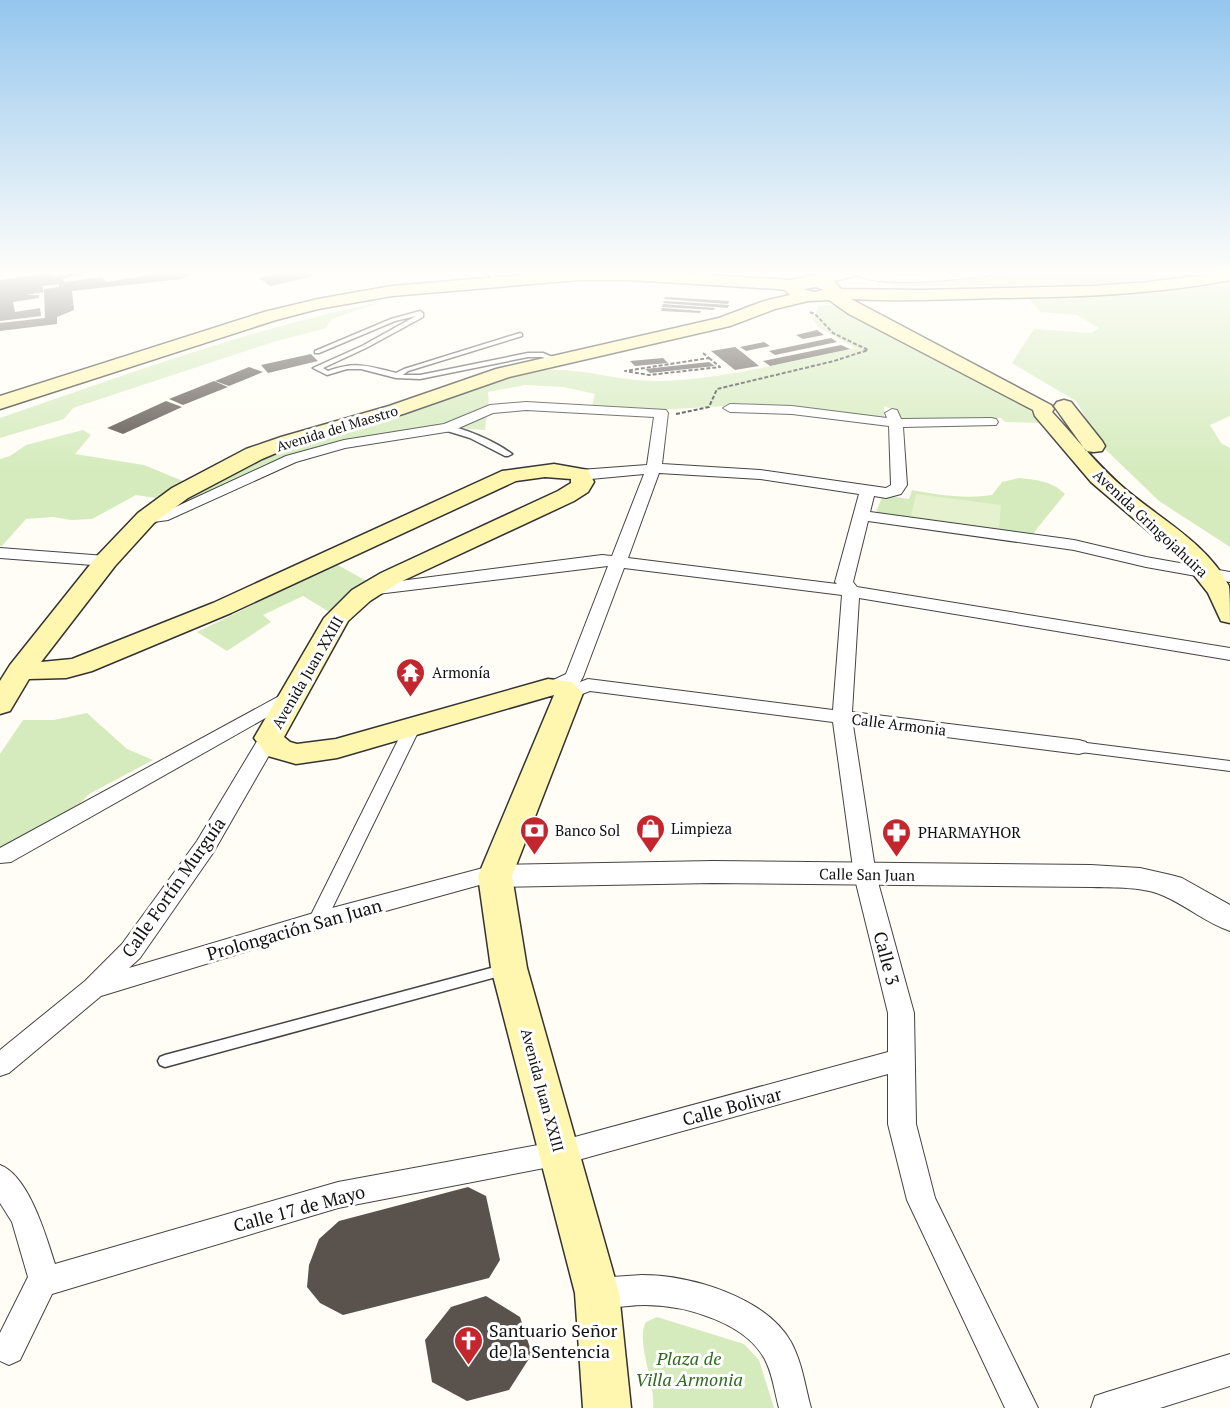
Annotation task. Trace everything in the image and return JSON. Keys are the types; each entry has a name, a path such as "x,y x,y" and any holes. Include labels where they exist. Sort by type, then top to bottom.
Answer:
{"main road":[{"path":"0,403 201,338"},
{"path":"0,413 227,338"},
{"name":"Avenida del Maestro","path":"0,705 20,671 106,561 146,518 180,493 254,454 288,441 396,410 503,373 658,338"},
{"name":"Avenida Gringojahuira","path":"906,338 952,363 1049,405 1042,412 1099,477 1174,540 1223,576 1230,615"},
{"path":"20,671 66,670 82,665 222,608 510,476 552,470 580,475"},
{"name":"Avenida Juan XXIII","path":"563,690 414,724 337,748 296,754 279,749 269,738 337,618 348,604 369,590 566,496 580,487 583,482 580,475"},
{"path":"495,876 563,690"},
{"name":"Avenida Juan XXIII","path":"495,876 509,968 561,1153 597,1293 607,1408"}],"street":[{"path":"146,518 175,513 291,459 317,450 447,428 490,409 510,406 618,409 661,413 654,468 574,677 563,690"},
{"path":"730,408 991,422"},
{"path":"580,475 654,468 744,472 886,493 896,491 899,485 894,418"},
{"name":"Calle 3","path":"868,491 844,582 850,591 842,717 865,875 901,1013 902,1124 921,1200 1022,1408"},
{"path":"861,515 1074,545 1223,576"},
{"path":"0,553 106,561"},
{"path":"369,590 602,560 850,591 1230,654"},
{"name":"Calle Armonia","path":"563,690 588,685 1230,766"},
{"path":"3,856 294,694"},
{"path":"317,921 414,724"},
{"name":"Calle Fortín Murguía","path":"0,1065 94,988 131,951 205,847 269,738"},
{"name":"Calle San Juan","path":"495,876 713,872 1091,876 1140,879 1171,886 1230,919"},
{"name":"Prolongación San Juan","path":"94,988 317,921 483,876 495,876"},
{"name":"Calle Bolivar","path":"561,1153 903,1059"},
{"name":"Calle 17 de Mayo","path":"44,1278 45,1281 338,1195 561,1153"},
{"path":"0,1179 25,1216 44,1278 9,1349"},
{"path":"597,1293 649,1290 704,1300 733,1310 760,1328 780,1353 795,1408"},
{"path":"1107,1408 1230,1370"}],"lane":[{"path":"317,352 351,338"},
{"path":"378,338 317,368 327,373 346,367 361,367 396,376 436,375 528,355 543,355 559,361"},
{"path":"396,376 406,370 511,338"},
{"path":"447,428 473,436 508,454"},
{"path":"165,1061 509,968"}],"path":[{"path":"660,417 710,407 717,389 834,361 868,350 843,338"},
{"path":"703,353 710,358 720,367 649,375 625,371 710,358"}],"green space":[{"path":"289,338 73,408 64,419 0,438 0,418 236,339"},
{"path":"837,338 898,338 1023,402 1041,423 1005,422 1001,418 901,420 896,411 884,406 884,417 778,406 745,405 655,410 592,406 595,394 564,387 525,385 488,392 485,430 442,427 290,456 166,511 224,476 286,447 519,374 560,370 645,381 684,380 758,369 855,348"},
{"path":"1028,338 1230,338 1230,416 1210,425 1221,443 1230,448 1230,547 1159,501 1101,445 1076,401 1012,363"},
{"path":"83,430 91,435 75,454 144,465 183,481 155,498 136,495 92,519 71,520 53,517 26,519 0,546 0,459 10,456 26,445"},
{"path":"1019,478 1049,484 1065,494 1033,536 905,519 876,512 883,495 909,499 912,490 942,495 992,495 1002,482"},
{"path":"916,494 1001,505 999,528 911,516"},
{"path":"336,564 370,583 344,598 331,613 303,596 263,615 271,622 227,651 197,632"},
{"path":"87,713 127,749 153,760 89,794 74,809 0,849 0,754 23,720 54,720"},
{"name":"Plaza de Villa Armonia","path":"657,1317 744,1344 759,1360 774,1408 653,1408 643,1330 646,1322"}],"building":[{"path":"831,338 837,342 775,355 769,351"},
{"path":"764,342 770,346 746,351 740,347"},
{"path":"841,345 850,349 770,366 763,361"},
{"path":"735,347 759,366 735,370 711,351"},
{"path":"311,354 318,361 268,373 261,365"},
{"path":"663,358 668,363 635,366 630,361"},
{"path":"709,362 715,366 650,373 645,369"},
{"path":"249,367 263,372 229,386 215,381"},
{"path":"214,381 228,387 183,405 169,399"},
{"path":"166,401 182,407 123,434 107,428"},
{"path":"468,1187 486,1196 500,1260 489,1278 343,1315 320,1303 307,1287 309,1265 319,1239 339,1221"},
{"path":"486,1296 520,1317 532,1354 509,1390 467,1401 432,1382 425,1340 451,1307"}],"place":[{"name":"Armonía","path":"411,698"},
{"name":"Limpieza","path":"650,854"},
{"name":"Banco Sol","path":"534,856"},
{"name":"PHARMAYHOR","path":"897,858"},
{"name":"Santuario Señor de la Sentencia","path":"468,1366"}]}
